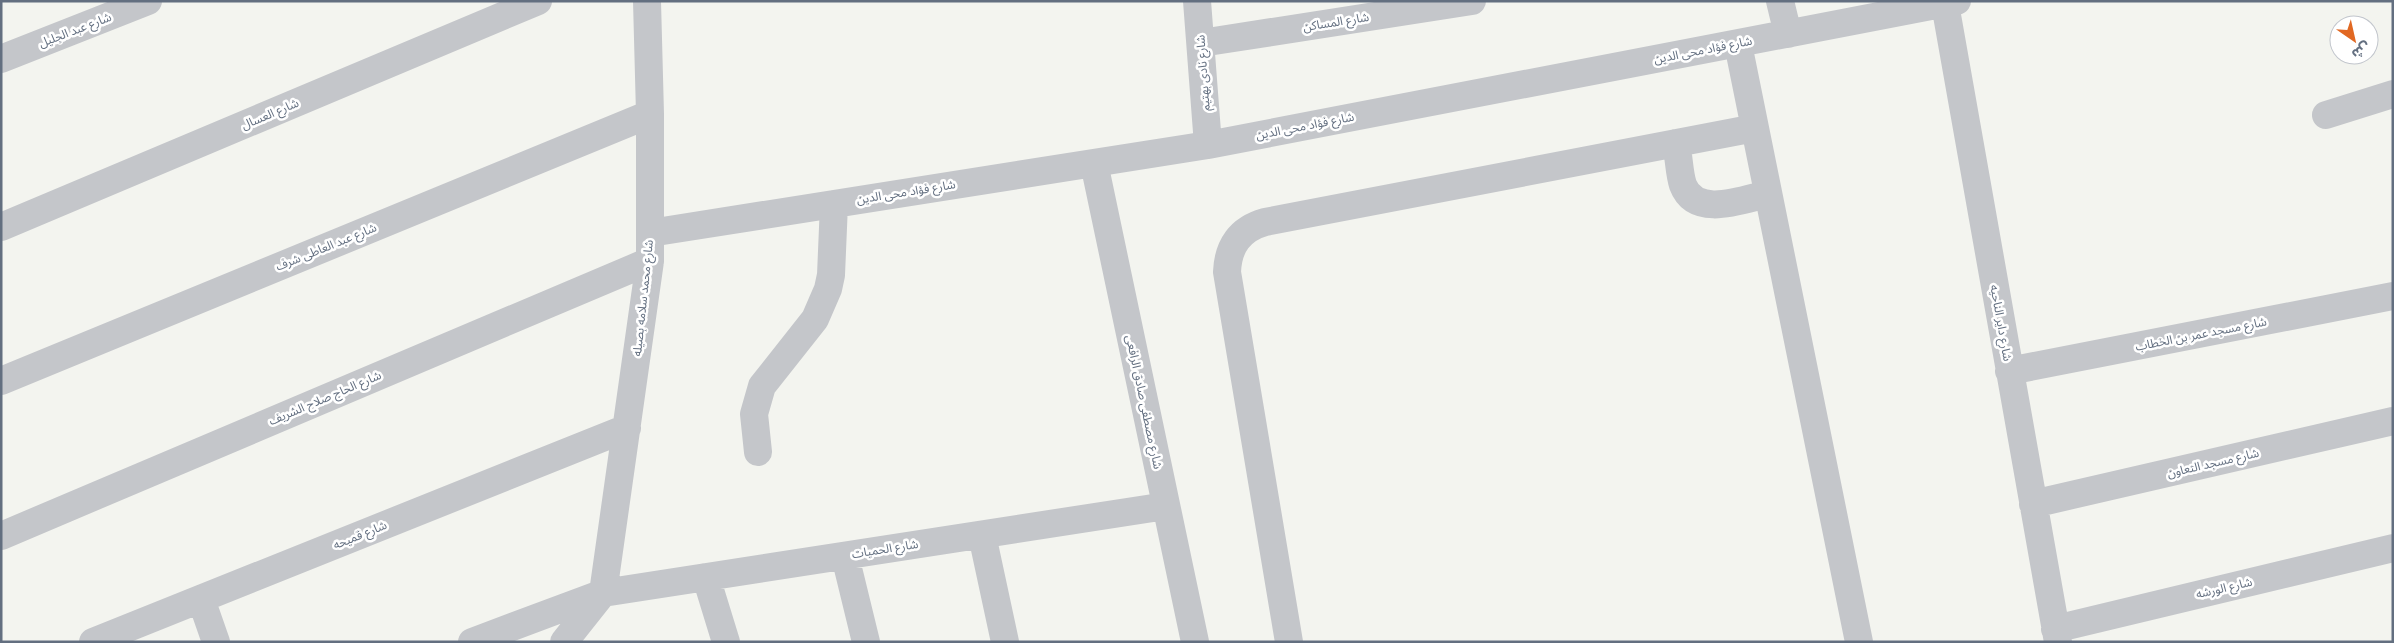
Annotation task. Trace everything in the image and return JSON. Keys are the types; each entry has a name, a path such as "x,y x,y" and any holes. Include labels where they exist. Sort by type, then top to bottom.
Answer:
{"street":[{"name":"شارع عبد الجليل","path":"1,59 148,1"},
{"name":"شارع العسال","path":"1,227 538,1"},
{"name":"شارع محمد سلامه بصيله","path":"603,593 650,261 650,114 647,1"},
{"name":"شارع نادى بهتيم","path":"1197,1 1208,144"},
{"name":"شارع المساكن","path":"1201,43 1472,1"},
{"path":"1780,1 1788,34"},
{"name":"شارع فؤاد محى الدين","path":"650,233 1208,144 1951,3"},
{"name":"شارع داير الناحيه","path":"1951,3 2010,371 2057,635"},
{"path":"1738,44 1859,642"},
{"path":"2326,115 2393,94"},
{"name":"شارع عبد العاطى شرف","path":"1,381 650,114"},
{"path":"1289,642 1227,272 1229,255 1236,240 1254,225 1265,222 1755,128"},
{"path":"1676,143 1684,185 1697,201 1717,205 1768,194"},
{"name":"شارع مصطفى صادق الرافعى","path":"1094,163 1194,642"},
{"path":"758,452 754,414 762,386 815,319 828,289 831,275 834,204"},
{"name":"شارع الحاج صلاح الشريف","path":"1,536 650,261"},
{"name":"شارع مسجد عمر بن الخطاب","path":"2010,371 2393,296"},
{"name":"شارع مسجد التعاون","path":"2033,504 2393,420"},
{"name":"شارع قميحه","path":"93,642 627,428"},
{"name":"شارع الحميات","path":"472,642 603,593 1166,506"},
{"path":"982,534 1005,642"},
{"name":"شارع الورشه","path":"2057,635 2393,548"},
{"path":"845,556 866,642"},
{"path":"706,577 726,642"},
{"path":"564,642 603,593"},
{"path":"201,599 216,642"}]}
